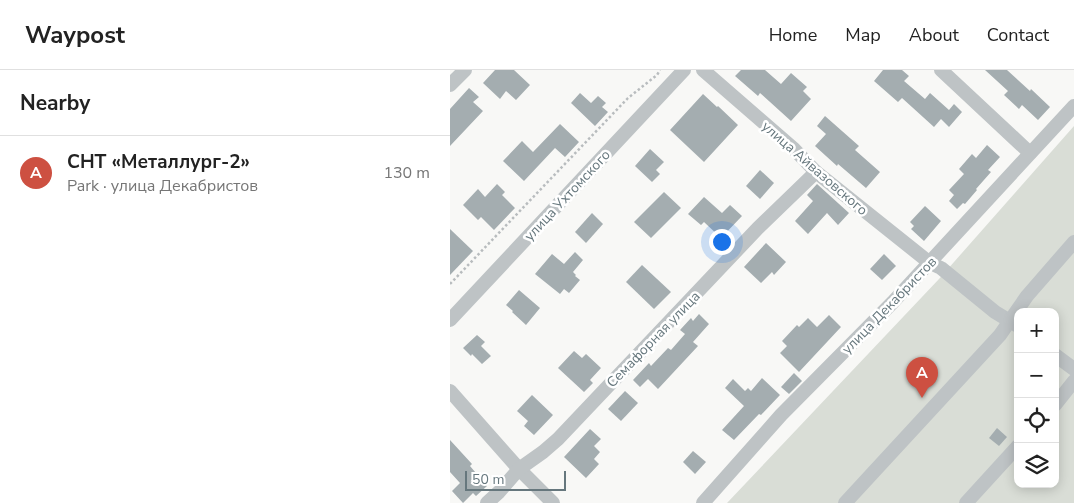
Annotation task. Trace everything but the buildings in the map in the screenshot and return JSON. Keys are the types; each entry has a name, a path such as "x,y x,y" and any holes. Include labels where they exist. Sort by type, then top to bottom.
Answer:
{"street":[{"path":"450,86 465,70"},
{"name":"улица Ухтомского","path":"450,320 684,70"},
{"name":"улица Айвазовского","path":"703,70 794,149 816,172 930,263 941,268 995,312 1014,324"},
{"path":"941,70 1030,153"},
{"name":"улица Декабристов","path":"703,503 781,415 894,302 1074,106"},
{"name":"Семафорная улица","path":"487,503 519,469 558,439 758,228 816,172"},
{"path":"1021,308 1027,296 1074,242"},
{"path":"845,503 1000,335 1014,324"},
{"path":"1059,358 1074,370"},
{"path":"1059,400 1074,381"},
{"path":"450,391 519,469 553,503"},
{"path":"966,503 1014,450"}],"path":[{"path":"450,284 628,98 657,75 660,70"}],"shaded area":[{"path":"1074,126 1074,503 727,503 939,279"}],"place":[{"name":"СНТ «Металлург-2»","path":"922,398"}]}
